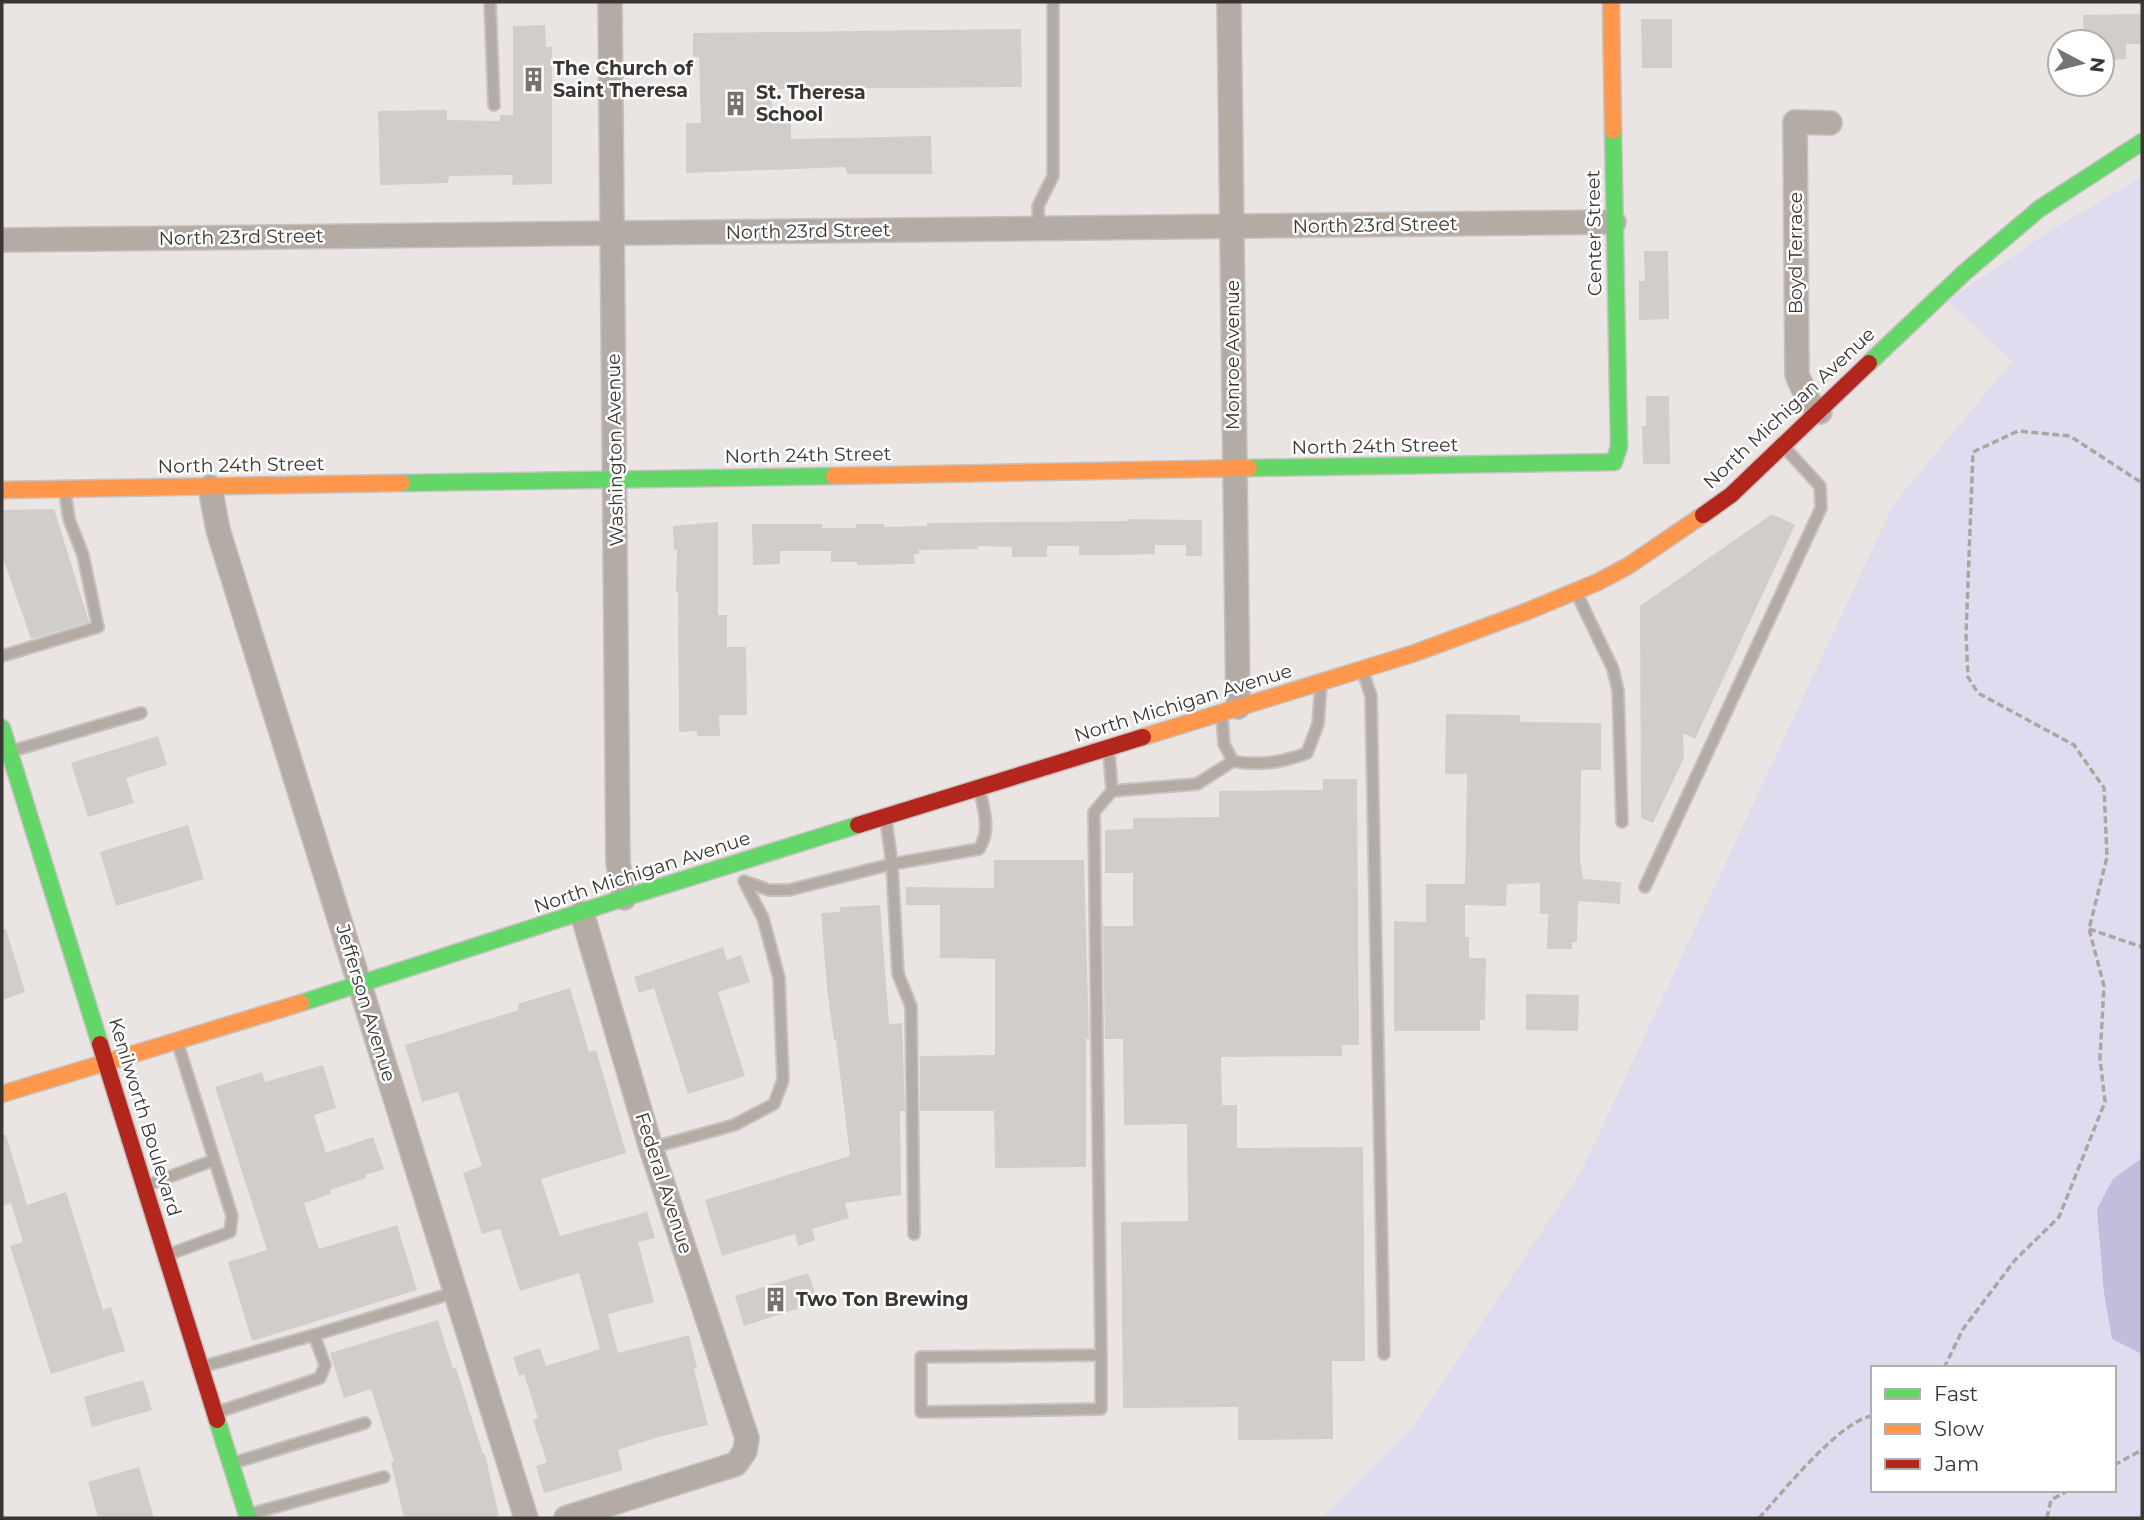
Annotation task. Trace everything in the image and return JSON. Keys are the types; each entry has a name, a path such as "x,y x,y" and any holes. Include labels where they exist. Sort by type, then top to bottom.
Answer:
{"street":[{"name":"Washington Avenue","path":"610,2 618,863 624,898"},
{"name":"Monroe Avenue","path":"1229,2 1233,469 1230,710"},
{"name":"Center Street","path":"1611,2 1619,447 1614,463"},
{"name":"Boyd Terrace","path":"1820,412 1809,402 1797,375 1795,122 1830,123"},
{"name":"North Michigan Avenue","path":"2,1094 360,985 624,898 1362,670 1415,653 1576,591 1628,566 1721,502 1820,412 1965,272 2039,209 2142,142"},
{"name":"North 23rd Street","path":"2,240 1615,222"},
{"name":"North 24th Street","path":"2,490 1614,463"},
{"name":"Jefferson Avenue","path":"211,486 218,530 526,1518"},
{"name":"Kenilworth Boulevard","path":"2,728 247,1517"},
{"name":"Federal Avenue","path":"566,1518 736,1464 746,1451 747,1438 651,1147 582,913"}],"lane":[{"path":"490,2 494,105"},
{"path":"1039,228 1038,206 1053,176 1052,2"},
{"path":"1645,887 1821,508 1820,486 1783,446"},
{"path":"2,656 98,626 83,555 69,519 65,489"},
{"path":"1576,591 1613,669 1618,691 1622,822"},
{"path":"1362,670 1371,696 1384,1354"},
{"path":"1230,710 1223,744 1233,761 1245,764 1288,760 1307,753 1318,724 1321,682"},
{"path":"9,752 141,713"},
{"path":"1101,1355 921,1357 921,1412 1101,1409 1101,1355 1094,812 1112,791 1109,749"},
{"path":"1112,791 1197,784 1233,761"},
{"path":"746,883 769,890 789,890 892,864 979,849 986,840 986,829 979,788"},
{"path":"885,817 892,864 898,974 911,1006 914,1234"},
{"path":"651,1147 734,1125 774,1104 783,1080 779,978 763,918 746,883 731,865"},
{"path":"166,1255 230,1232 232,1216 177,1041"},
{"path":"145,1186 214,1160"},
{"path":"201,1367 456,1292"},
{"path":"215,1413 320,1378 325,1365 314,1335"},
{"path":"230,1463 365,1423"},
{"path":"247,1517 384,1477"}],"path":[{"path":"1945,1366 1963,1329 2015,1260 2059,1217 2105,1102 2099,1058 2104,986 2089,929 2107,857 2104,788 2074,745 1978,694 1968,677 1966,635 1973,452 2018,431 2070,436 2142,483"},
{"path":"2089,929 2142,947"},
{"path":"1759,1518 1821,1450 1863,1417 1871,1416"},
{"path":"2116,1464 2142,1450"},
{"path":"2047,1518 2052,1500 2066,1492"}],"shaded area":[{"path":"2142,177 2142,1518 1321,1518 1413,1426 1581,1172 1893,505 2012,361 1947,301 2051,230"},
{"path":"2142,1158 2142,1354 2112,1339 2104,1293 2097,1209 2113,1179"}],"building":[{"path":"2142,14 2142,44 2126,44 2126,59 2116,59 2116,28 2083,28 2083,15"},
{"path":"1641,19 1672,19 1672,68 1642,68"},
{"name":"The Church of Saint Theresa","path":"545,25 546,47 552,47 552,184 512,185 513,175 449,176 448,183 380,185 378,111 447,110 447,120 500,121 500,115 513,115 513,26"},
{"name":"St. Theresa School","path":"1021,29 1022,87 772,89 772,121 791,120 791,139 931,136 932,174 847,174 845,167 686,173 686,123 701,123 699,57 693,57 693,33"},
{"path":"1644,251 1668,251 1669,319 1639,320 1639,281 1645,281"},
{"path":"1646,396 1669,396 1670,464 1643,464 1642,426 1646,426"},
{"path":"54,509 89,622 31,639 2,555 2,510"},
{"path":"1772,514 1795,525 1695,739 1683,733 1684,758 1653,823 1641,818 1640,606"},
{"path":"1202,520 1202,556 1186,556 1186,545 1155,545 1155,554 1118,555 1079,555 1079,546 1047,546 1047,557 1012,557 1012,547 978,546 978,549 919,550 919,554 914,554 915,564 857,565 857,562 831,562 831,551 780,551 780,564 753,565 752,524 822,524 822,528 856,528 856,524 884,524 884,527 927,526 927,523"},
{"path":"718,522 718,615 727,615 727,647 746,647 747,715 719,715 720,736 697,736 697,731 679,732 677,550 674,550 673,526"},
{"path":"1446,714 1520,715 1520,722 1601,723 1601,770 1581,770 1580,859 1583,879 1621,882 1620,904 1578,901 1577,942 1572,942 1572,949 1547,949 1548,914 1540,914 1540,883 1507,884 1506,906 1465,905 1465,937 1469,937 1469,958 1486,958 1485,1020 1480,1020 1480,1031 1394,1031 1394,921 1426,922 1426,884 1465,884 1467,774 1445,774"},
{"path":"158,736 167,765 126,778 134,803 88,817 71,763"},
{"path":"1323,779 1357,779 1359,1045 1342,1045 1342,1056 1221,1057 1222,1105 1237,1105 1237,1148 1363,1147 1365,1361 1332,1361 1333,1439 1238,1440 1238,1407 1123,1408 1121,1222 1188,1221 1187,1124 1124,1125 1123,1039 1105,1039 1103,926 1133,926 1133,873 1105,873 1105,830 1133,829 1133,818 1219,817 1219,791 1323,790"},
{"path":"188,825 204,879 116,906 100,852"},
{"path":"994,860 1084,860 1089,1039 1086,1039 1086,1167 995,1168 994,1111 920,1111 920,1056 995,1055 995,959 940,958 940,905 906,905 906,887 994,888"},
{"path":"880,905 889,1024 902,1023 905,1111 900,1111 901,1195 845,1203 849,1218 812,1229 815,1240 798,1246 795,1234 722,1256 705,1200 850,1156 827,988 821,913 840,912 840,907"},
{"path":"6,929 25,992 2,1000 2,930"},
{"path":"723,947 727,960 741,955 750,982 718,992 745,1076 688,1094 654,988 639,993 634,977"},
{"path":"570,988 589,1052 596,1050 626,1153 541,1179 560,1236 647,1212 655,1238 638,1242 654,1302 608,1314 618,1353 689,1335 697,1368 694,1369 708,1425 618,1450 623,1470 544,1493 536,1466 547,1462 533,1420 538,1418 524,1374 519,1376 513,1357 540,1348 546,1366 600,1349 579,1273 520,1291 500,1229 482,1234 463,1173 482,1166 458,1092 422,1102 405,1045 519,1010 518,1004"},
{"path":"1526,994 1579,995 1578,1031 1526,1030"},
{"path":"323,1065 336,1108 314,1115 326,1153 373,1137 384,1169 330,1190 331,1194 304,1203 319,1249 397,1225 417,1290 252,1341 228,1262 267,1250 215,1087 262,1072 265,1082"},
{"path":"2,1135 6,1135 27,1205 66,1192 103,1310 111,1307 125,1351 51,1374 10,1246 23,1242 11,1203 2,1206"},
{"name":"Two Ton Brewing","path":"808,1273 818,1302 744,1326 735,1296"},
{"path":"438,1320 485,1454 499,1516 404,1518 391,1462 394,1461 371,1389 344,1398 330,1353"},
{"path":"143,1380 152,1410 92,1427 84,1397"},
{"path":"139,1467 154,1518 98,1518 88,1482"}],"traffic: fast":[{"path":"1249,468 1614,462 1619,447 1613,131"},
{"path":"1869,363 1965,272 2039,209 2142,142"},
{"path":"402,483 834,476"},
{"path":"2,728 100,1044"},
{"path":"301,1003 858,825"},
{"path":"217,1420 248,1518"}],"traffic: slow":[{"path":"1611,2 1613,131"},
{"path":"834,476 1249,468"},
{"path":"2,490 402,483"},
{"path":"1143,737 1415,653 1523,613 1598,582 1628,566 1703,515"},
{"path":"2,1094 301,1003"}],"traffic: jam":[{"path":"1703,515 1731,495 1869,363"},
{"path":"858,825 1143,737"},
{"path":"100,1044 217,1420"}],"place":[{"name":"The Church of Saint Theresa","path":"533,79"},
{"name":"St. Theresa School","path":"736,103"},
{"name":"Two Ton Brewing","path":"776,1299"}]}
